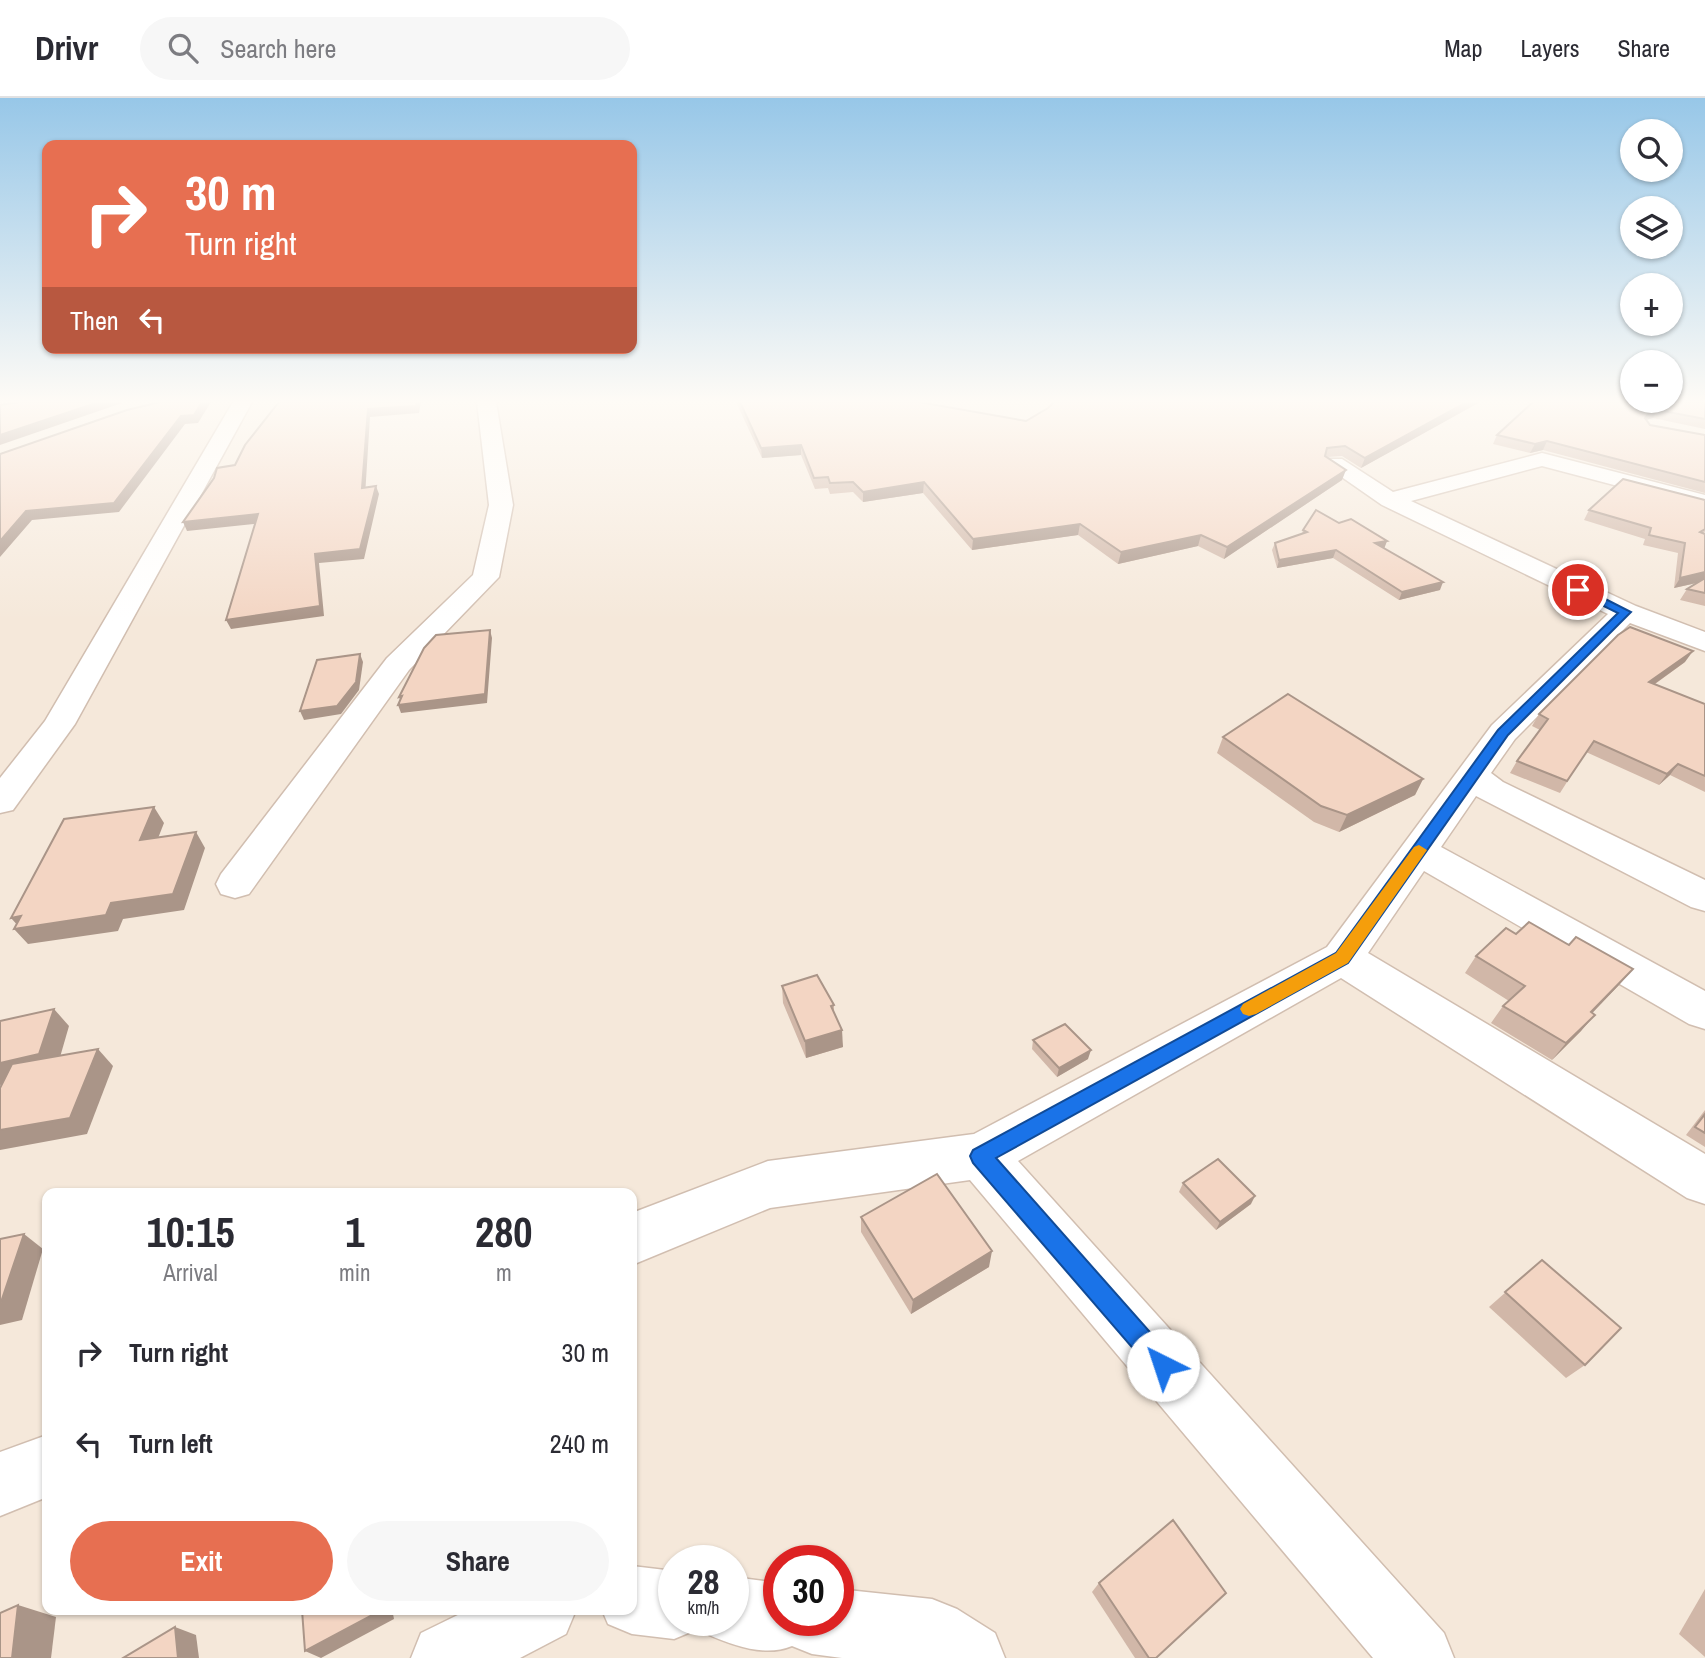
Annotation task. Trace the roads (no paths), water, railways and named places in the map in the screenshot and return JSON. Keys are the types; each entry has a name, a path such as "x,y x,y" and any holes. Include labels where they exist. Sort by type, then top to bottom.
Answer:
{"street":[{"path":"0,802 59,724 201,475"},
{"path":"235,884 398,664 486,577 501,505 497,475"},
{"path":"1351,475 1390,500 1626,612 1705,642"},
{"path":"1390,500 1483,475"},
{"path":"1602,475 1705,502"},
{"path":"637,1237 768,1185 981,1156 1342,958 1503,733 1626,612"},
{"path":"1472,776 1491,790 1705,897"},
{"path":"1419,851 1705,1012"},
{"path":"1342,958 1705,1181"},
{"path":"981,1156 1419,1658"},
{"path":"0,1484 42,1468"},
{"path":"637,1601 658,1603"},
{"path":"446,1658 532,1615"},
{"path":"854,1625 932,1634 970,1658"}]}
